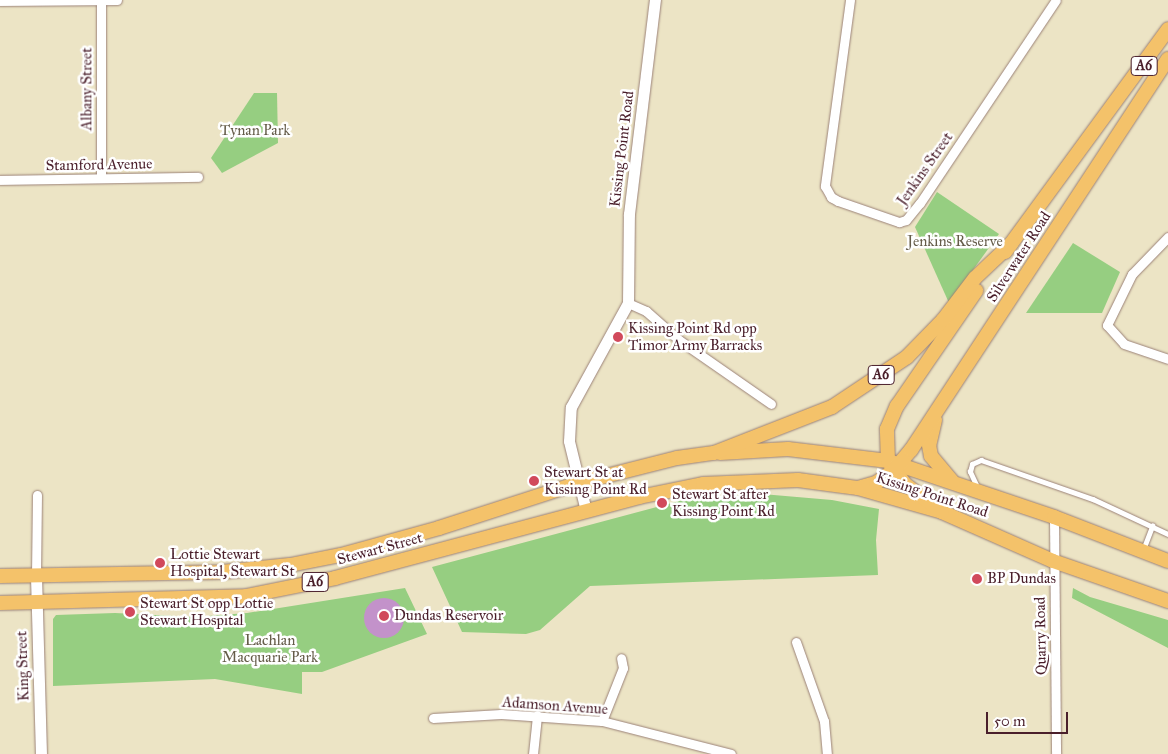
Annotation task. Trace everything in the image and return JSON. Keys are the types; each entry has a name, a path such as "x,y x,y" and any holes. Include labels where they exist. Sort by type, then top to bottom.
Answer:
{"main road":[{"name":"Silverwater Road","path":"894,465 887,429 897,406 1011,244 1168,29"},
{"name":"Silverwater Road","path":"858,488 876,484 894,465 940,405 1168,59"},
{"name":"Silverwater Road","path":"714,453 832,407 907,357 943,320 975,278 1011,244"},
{"path":"940,405 929,445 934,462 952,481"},
{"name":"Kissing Point Road","path":"578,482 677,458 714,453 788,449 894,465 952,481 1054,517 1168,561"},
{"path":"894,465 905,484 942,512"},
{"name":"Kissing Point Road","path":"586,511 704,484 798,480 858,488 942,512 1053,561 1168,601"},
{"name":"Stewart Street","path":"0,576 222,572 290,565 341,555 439,528 578,482"},
{"name":"Stewart Street","path":"0,603 246,596 335,578 586,511"}],"street":[{"name":"Albany Street","path":"101,0 101,178"},
{"path":"0,1 117,0"},
{"name":"Kissing Point Road","path":"586,511 569,441 571,407 628,303 629,214 655,0"},
{"name":"Jenkins Street","path":"850,0 825,186 831,197 838,201 899,222 906,220 920,204 1056,0"},
{"name":"Stamford Avenue","path":"0,180 198,177"},
{"path":"1168,237 1132,274 1107,325 1124,344 1168,360"},
{"path":"628,303 646,310 679,340 771,404"},
{"path":"36,576 37,495"},
{"name":"Quarry Road","path":"1054,517 1056,754"},
{"name":"King Street","path":"36,576 42,754"},
{"path":"796,642 824,722 827,754"},
{"path":"602,721 622,668 621,658"},
{"path":"533,754 537,715"},
{"name":"Adamson Avenue","path":"432,718 537,715 602,721 731,754"}],"lane":[{"path":"982,491 972,481 972,464 981,460 1093,499 1168,534"},
{"path":"1143,551 1152,526"}],"green space":[{"name":"Tynan Park","path":"254,93 277,93 278,143 222,173 211,158"},
{"name":"Jenkins Reserve","path":"937,192 999,234 949,303 915,227"},
{"path":"1073,243 1120,272 1102,313 1026,313"},
{"path":"761,494 832,500 879,509 876,540 878,575 590,586 540,630 526,634 462,632 432,567 683,500"},
{"name":"Lachlan Macquarie Park","path":"405,588 427,634 322,672 302,672 302,694 215,679 53,686 53,619 56,615 115,613 195,617 247,613"},
{"path":"1073,588 1090,597 1168,620 1168,648 1072,598"}],"building":[{"name":"Dundas Reservoir","path":"388,598 395,601 401,607 404,618 403,626 395,635 388,638 380,638 373,635 365,626 364,614 367,607 376,599"}],"place":[{"name":"Kissing Point Rd opp Timor Army Barracks","path":"618,337"},
{"name":"Stewart St at Kissing Point Rd","path":"534,481"},
{"name":"Stewart St after Kissing Point Rd","path":"662,503"},
{"name":"Lottie Stewart Hospital, Stewart St","path":"160,563"},
{"name":"BP Dundas","path":"977,579"},
{"name":"Stewart St opp Lottie Stewart Hospital","path":"130,612"},
{"name":"Dundas Reservoir","path":"384,616"}]}
